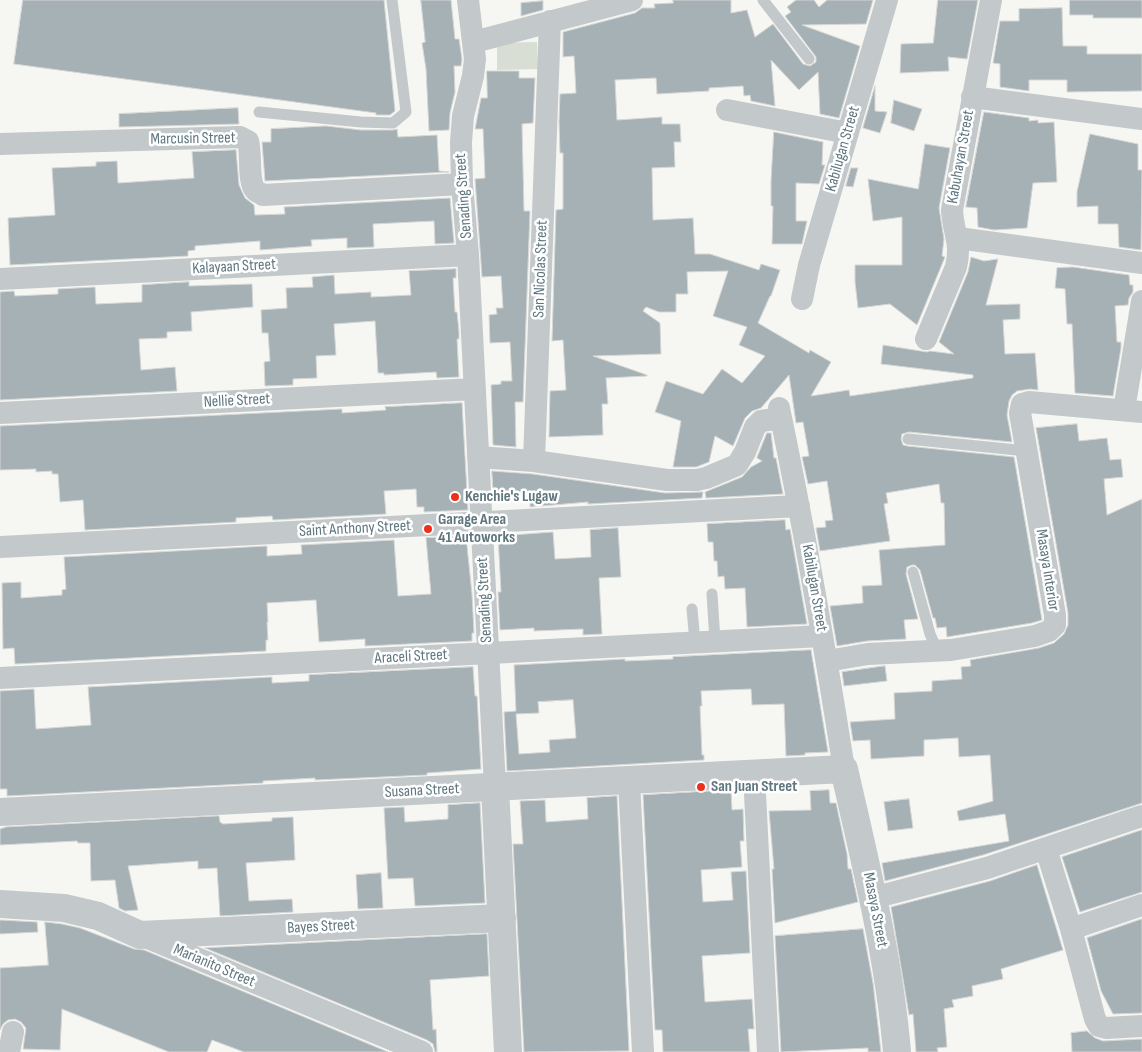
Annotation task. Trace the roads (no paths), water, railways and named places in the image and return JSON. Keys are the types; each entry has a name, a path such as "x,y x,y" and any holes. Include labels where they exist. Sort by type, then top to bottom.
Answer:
{"street":[{"name":"Senading Street","path":"468,0 475,59 473,76 462,116 462,184 468,256 508,1052"},
{"path":"474,42 632,0"},
{"name":"Kabilugan Street","path":"802,299 810,265 887,0"},
{"name":"Kabuhayan Street","path":"926,339 956,267 960,248 952,221 952,210 991,0"},
{"name":"San Nicolas Street","path":"534,461 550,21"},
{"path":"972,97 1142,119"},
{"path":"727,110 848,133"},
{"name":"Marcusin Street","path":"0,144 240,137 248,141 250,148 252,183 256,190 264,195 462,184"},
{"path":"958,238 1142,263"},
{"name":"Kalayaan Street","path":"0,279 468,256"},
{"path":"1136,414 1142,301"},
{"name":"Nellie Street","path":"0,413 475,389"},
{"name":"Masaya Interior","path":"827,661 868,654 951,650 1035,636 1049,631 1054,625 1054,606 1020,413 1022,404 1029,402 1136,414"},
{"name":"Kabilugan Street","path":"534,461 667,480 697,480 737,465 745,452 755,427 761,421 780,413 827,661 844,769"},
{"path":"478,457 534,461"},
{"name":"Saint Anthony Street","path":"0,547 799,506"},
{"name":"Araceli Street","path":"0,678 822,636"},
{"name":"Susana Street","path":"0,812 844,769"},
{"name":"Masaya Street","path":"844,769 881,895 897,1052"},
{"path":"754,774 768,1052"},
{"path":"630,781 643,1052"},
{"path":"881,895 987,868 1142,816"},
{"path":"1046,849 1071,929 1094,1019 1099,1026 1106,1028 1142,1026"},
{"name":"Marianito Street","path":"0,904 64,908 98,916 422,1052"},
{"path":"1071,929 1142,905"},
{"name":"Bayes Street","path":"140,935 502,918"}],"lane":[{"path":"259,112 393,123 406,112 392,0"},
{"path":"763,0 809,59"},
{"path":"908,439 1027,451"},
{"path":"914,572 930,634 937,650"},
{"path":"705,642 712,594"},
{"path":"692,609 705,642"}],"place":[{"name":"Kenchie's Lugaw","path":"455,497"},
{"name":"Garage Area 41 Autoworks","path":"428,529"},
{"name":"San Juan Street","path":"701,787"}]}
